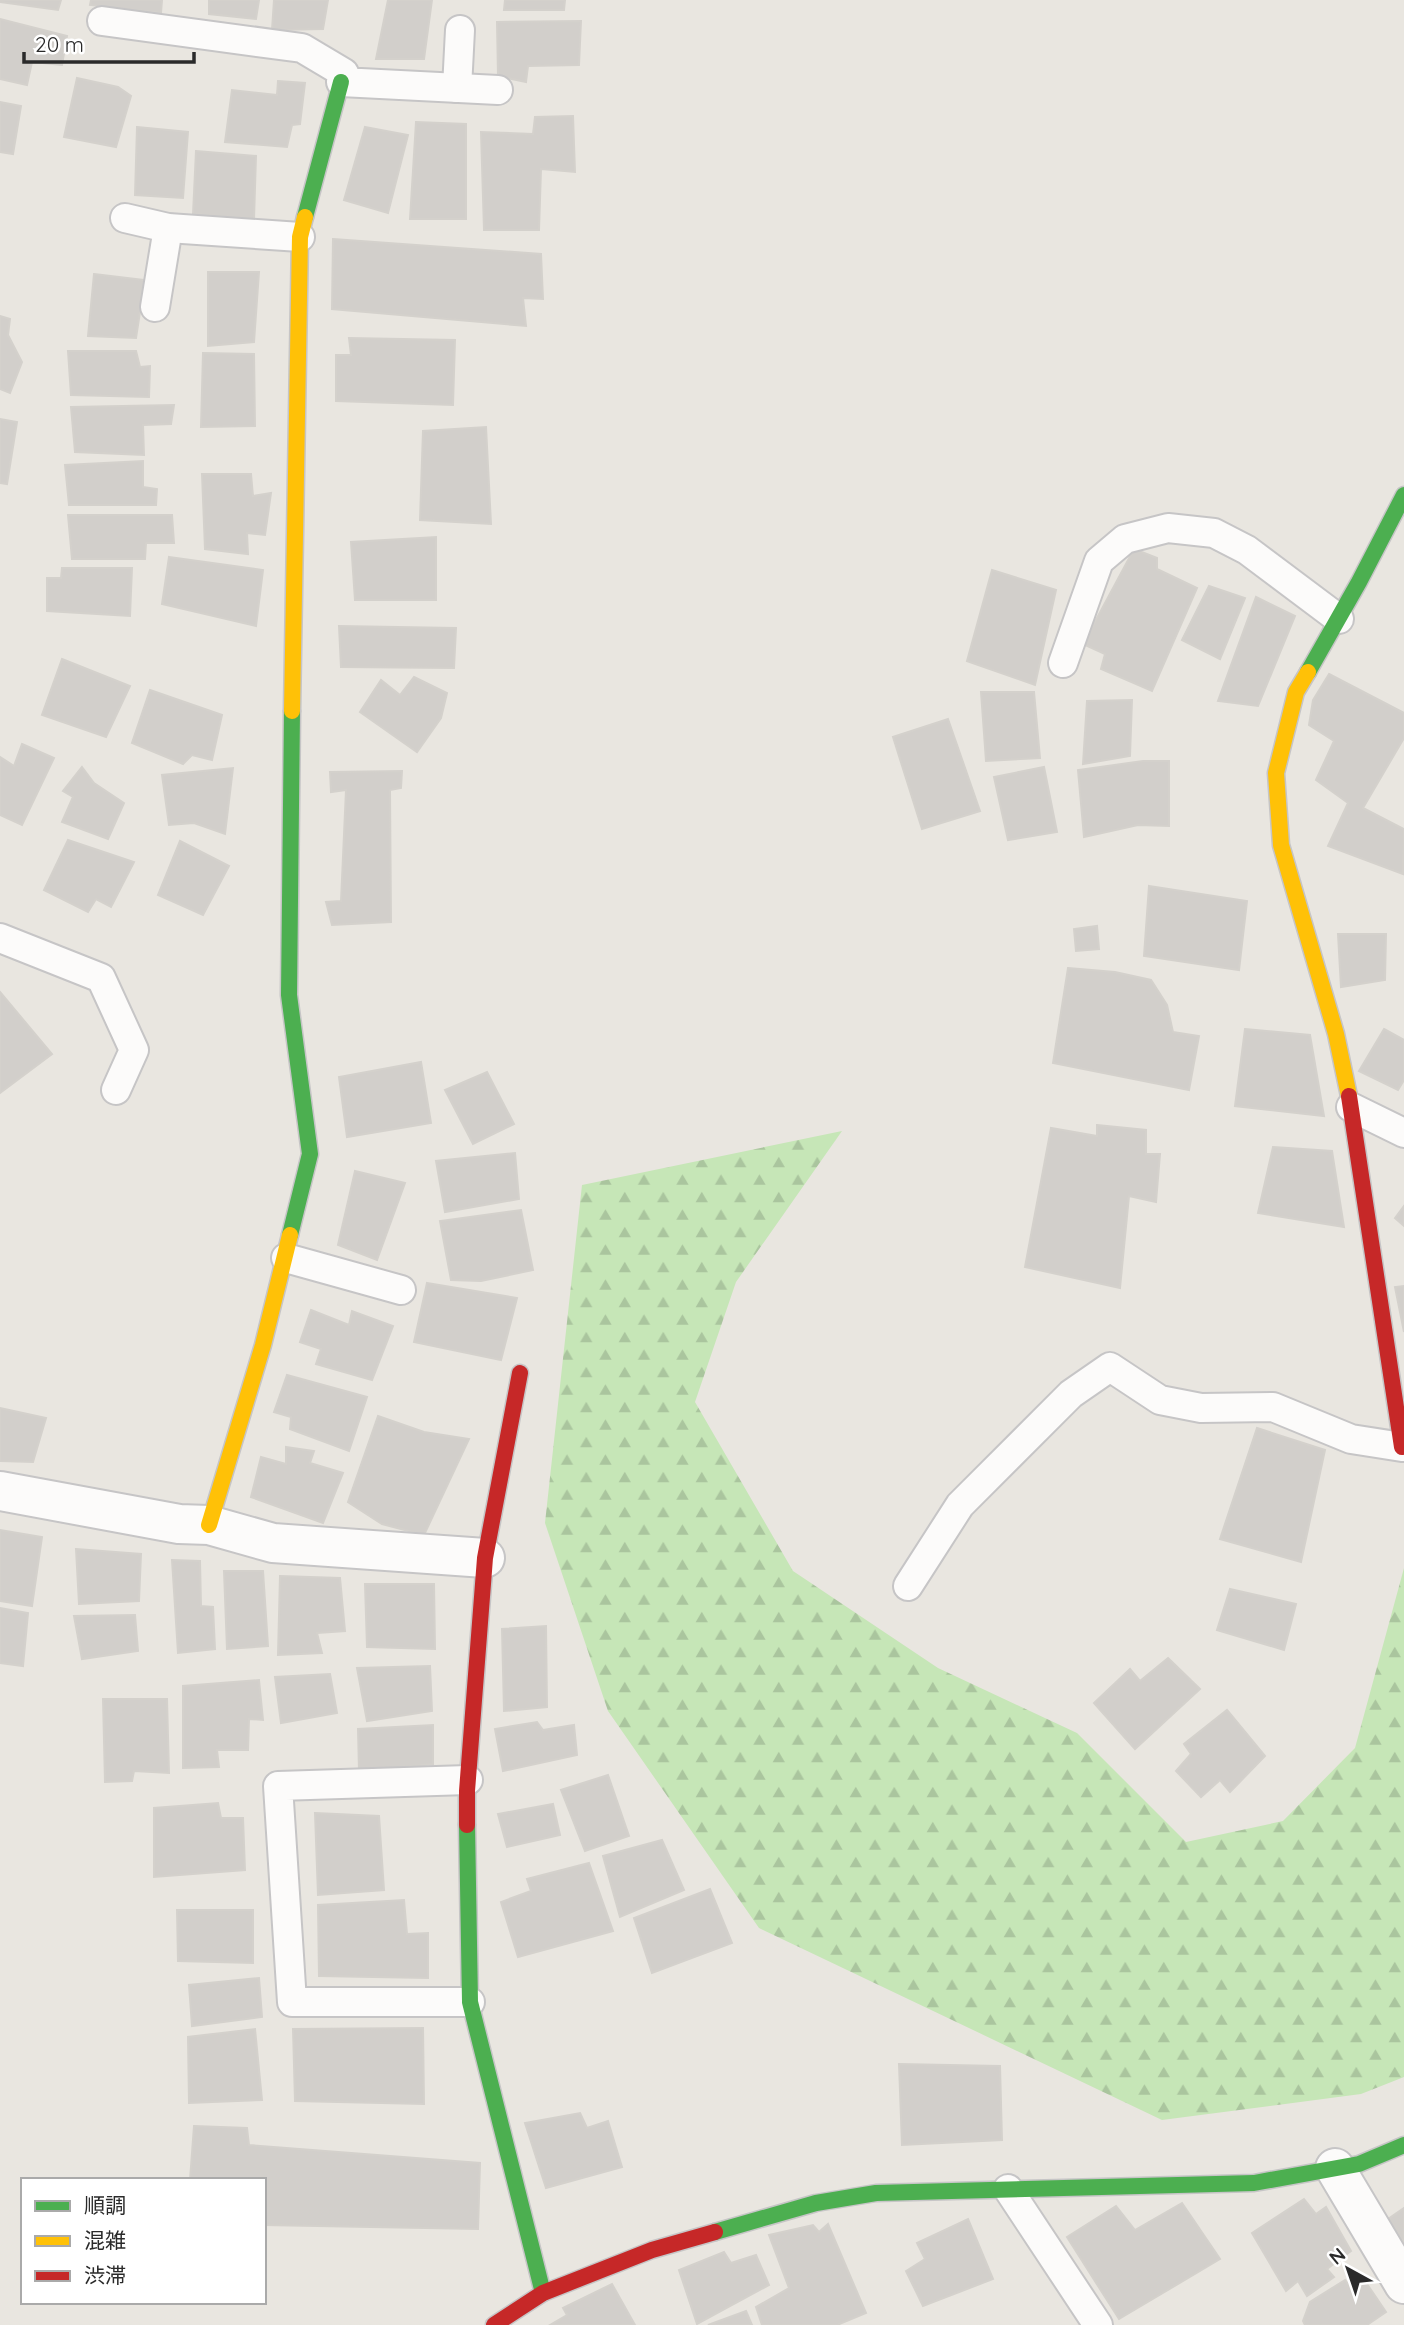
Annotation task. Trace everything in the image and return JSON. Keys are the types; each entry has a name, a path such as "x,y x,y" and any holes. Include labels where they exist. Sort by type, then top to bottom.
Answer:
{"street":[{"path":"209,1525 264,1345 310,1154 289,995 300,237 341,82"},
{"path":"1402,1447 1351,1107 1336,1034 1281,845 1276,773 1296,692 1339,619 1404,495"},
{"path":"520,1373 485,1558 468,1780 470,2002 543,2293"},
{"path":"0,1491 179,1524 209,1525 272,1543 485,1558"},
{"path":"494,2325 543,2293 652,2250 816,2203 876,2193 1254,2183 1359,2164 1404,2145"},
{"path":"1335,2168 1404,2284"}],"lane":[{"path":"102,21 302,48 344,74 341,82 498,90"},
{"path":"457,88 460,30"},
{"path":"125,218 168,229 300,237"},
{"path":"155,307 168,229"},
{"path":"1063,663 1099,561 1125,539 1168,528 1214,533 1247,550 1339,619"},
{"path":"0,937 101,978 134,1050 116,1090"},
{"path":"1351,1107 1404,1133"},
{"path":"286,1258 401,1290"},
{"path":"908,1586 960,1505 1071,1394 1110,1367 1160,1400 1201,1408 1273,1407 1351,1440 1402,1447"},
{"path":"468,1780 278,1786 292,2001 470,2002"},
{"path":"1008,2189 1098,2325"}],"green space":[{"path":"842,1131 736,1282 695,1402 793,1571 938,1668 1077,1733 1186,1842 1283,1821 1355,1748 1404,1568 1404,2077 1361,2094 1162,2120 759,1928 608,1711 545,1523 582,1185"}],"building":[{"path":"0,0 61,0 58,10"},
{"path":"91,0 162,0 161,13 90,5"},
{"path":"209,0 259,0 256,19 209,14"},
{"path":"274,0 328,0 323,29 272,30"},
{"path":"388,0 432,0 424,59 376,59"},
{"path":"505,0 565,0 564,10 504,10"},
{"path":"0,19 67,36 62,65 32,62 27,85 0,79"},
{"path":"581,21 579,65 528,66 526,82 498,76 497,22"},
{"path":"77,78 118,87 131,96 116,147 64,137"},
{"path":"278,81 305,83 300,124 292,125 287,147 225,142 232,90 277,95"},
{"path":"0,102 21,106 13,154 0,152"},
{"path":"573,116 575,172 541,169 539,230 484,230 481,132 533,134 535,117"},
{"path":"416,122 466,124 466,219 410,219"},
{"path":"137,127 188,132 183,198 135,195"},
{"path":"365,127 408,135 388,213 344,200"},
{"path":"196,151 256,156 254,219 193,214"},
{"path":"333,239 541,254 543,299 523,298 526,326 332,309"},
{"path":"208,272 259,272 254,342 208,346"},
{"path":"94,274 145,280 136,338 88,336"},
{"path":"0,316 10,319 8,335 22,362 10,393 0,389"},
{"path":"349,338 455,340 453,405 336,401 336,355 351,355"},
{"path":"68,351 136,351 140,367 150,366 149,397 71,395"},
{"path":"203,353 254,354 255,426 201,427"},
{"path":"174,405 171,424 143,425 144,455 75,452 71,407"},
{"path":"0,419 17,422 7,484 0,483"},
{"path":"486,427 491,524 420,520 423,431"},
{"path":"143,461 143,487 157,489 156,505 69,505 65,465"},
{"path":"202,474 251,474 253,496 271,493 265,535 247,533 248,554 205,549"},
{"path":"68,515 172,515 174,543 146,543 145,559 72,559"},
{"path":"436,537 436,600 355,600 351,542"},
{"path":"1134,549 1157,558 1157,569 1197,588 1152,691 1101,669 1105,654 1083,644"},
{"path":"169,557 263,570 256,626 162,604"},
{"path":"62,568 132,568 130,616 47,611 47,578 61,578"},
{"path":"992,570 1056,590 1035,685 967,661"},
{"path":"1209,586 1245,598 1220,659 1182,640"},
{"path":"1256,597 1295,616 1258,706 1218,701"},
{"path":"339,626 456,628 454,668 341,667"},
{"path":"62,659 130,686 106,737 42,715"},
{"path":"1329,674 1404,713 1404,738 1363,808 1404,829 1403,874 1328,846 1348,803 1316,780 1334,741 1309,725 1313,700"},
{"path":"414,677 447,693 441,718 417,752 360,712 381,680 400,695"},
{"path":"150,690 222,715 212,760 192,755 183,764 132,743"},
{"path":"981,692 1034,692 1040,758 986,761"},
{"path":"1132,700 1130,756 1083,764 1087,701"},
{"path":"948,719 980,811 922,829 893,737"},
{"path":"22,744 54,758 22,825 0,815 0,757 14,766"},
{"path":"1143,761 1169,761 1169,826 1138,825 1084,837 1078,770"},
{"path":"82,767 94,783 124,803 108,839 62,822 73,797 63,791"},
{"path":"1044,767 1057,832 1008,840 994,777"},
{"path":"233,768 225,834 194,823 169,825 162,775"},
{"path":"402,771 401,788 390,790 391,922 332,925 326,902 341,901 346,790 331,792 330,772"},
{"path":"68,840 134,862 111,907 96,899 88,912 44,890"},
{"path":"180,841 229,866 203,915 158,895"},
{"path":"1149,886 1247,901 1239,970 1144,956"},
{"path":"1097,926 1099,949 1076,951 1074,929"},
{"path":"1338,934 1386,934 1385,980 1341,987"},
{"path":"1068,968 1115,972 1151,980 1167,1005 1173,1032 1199,1036 1189,1090 1053,1063"},
{"path":"0,992 52,1054 0,1093"},
{"path":"1245,1029 1310,1035 1324,1116 1235,1106"},
{"path":"1384,1029 1404,1040 1404,1080 1398,1090 1359,1071"},
{"path":"421,1062 431,1123 347,1137 339,1077"},
{"path":"487,1072 514,1124 473,1144 445,1090"},
{"path":"1097,1125 1146,1130 1146,1154 1160,1154 1156,1202 1129,1196 1120,1288 1025,1267 1051,1128 1097,1136"},
{"path":"1273,1147 1332,1151 1344,1227 1258,1213"},
{"path":"515,1153 519,1199 445,1212 436,1161"},
{"path":"355,1171 405,1183 377,1260 338,1245"},
{"path":"1404,1206 1404,1226 1395,1218"},
{"path":"521,1210 533,1270 481,1281 451,1280 440,1221"},
{"path":"427,1283 517,1298 501,1360 414,1342"},
{"path":"1404,1286 1404,1332 1395,1287"},
{"path":"311,1310 349,1325 352,1311 393,1326 372,1380 316,1364 321,1349 300,1342"},
{"path":"287,1375 367,1397 349,1451 290,1429 291,1417 274,1412"},
{"path":"0,1408 46,1418 33,1462 0,1461"},
{"path":"378,1416 424,1432 469,1439 424,1535 382,1524 348,1502"},
{"path":"1257,1428 1325,1450 1301,1562 1220,1539"},
{"path":"286,1447 314,1451 310,1463 343,1473 323,1523 251,1497 261,1457 286,1464"},
{"path":"0,1530 42,1537 32,1606 0,1601"},
{"path":"76,1549 141,1554 139,1601 79,1604"},
{"path":"172,1560 200,1561 201,1606 213,1607 215,1649 178,1653"},
{"path":"224,1571 263,1571 268,1646 227,1649"},
{"path":"280,1576 340,1578 345,1631 317,1633 322,1653 278,1655"},
{"path":"365,1584 434,1584 435,1649 367,1647"},
{"path":"1230,1589 1296,1604 1284,1650 1217,1630"},
{"path":"0,1608 28,1613 23,1666 0,1663"},
{"path":"135,1615 138,1651 82,1659 74,1616"},
{"path":"546,1626 547,1707 504,1711 502,1629"},
{"path":"1168,1658 1200,1689 1135,1749 1094,1703 1130,1669 1140,1681"},
{"path":"430,1666 432,1711 367,1721 357,1668"},
{"path":"330,1674 337,1713 281,1723 275,1677"},
{"path":"259,1680 263,1720 249,1719 248,1750 217,1750 219,1767 183,1768 183,1686"},
{"path":"103,1699 167,1699 169,1773 134,1771 132,1781 105,1782"},
{"path":"1227,1710 1265,1756 1230,1792 1220,1780 1201,1797 1176,1771 1191,1754 1184,1744"},
{"path":"537,1722 543,1730 574,1725 577,1755 503,1771 495,1729"},
{"path":"433,1725 433,1764 359,1771 358,1729"},
{"path":"608,1775 629,1836 585,1851 561,1790"},
{"path":"218,1803 221,1818 243,1818 245,1870 154,1877 154,1808"},
{"path":"553,1804 560,1835 507,1847 498,1814"},
{"path":"315,1813 379,1816 384,1890 318,1895"},
{"path":"662,1840 684,1890 620,1917 603,1856"},
{"path":"589,1863 613,1931 518,1957 501,1902 531,1891 527,1879"},
{"path":"710,1889 732,1943 652,1973 634,1918"},
{"path":"404,1900 407,1934 428,1933 428,1978 319,1976 318,1905"},
{"path":"177,1910 253,1910 253,1963 178,1961"},
{"path":"259,1978 262,2017 192,2026 189,1985"},
{"path":"423,2028 424,2104 295,2101 293,2029"},
{"path":"255,2029 262,2100 189,2103 188,2037"},
{"path":"899,2064 1000,2066 1002,2140 902,2145"},
{"path":"580,2113 587,2128 608,2121 622,2167 546,2188 525,2123"},
{"path":"194,2126 247,2128 249,2145 480,2163 478,2229 266,2225 266,2178 190,2178"},
{"path":"1304,2199 1316,2214 1326,2207 1351,2251 1327,2269 1334,2277 1307,2296 1298,2281 1286,2291 1252,2233"},
{"path":"1182,2203 1220,2259 1119,2319 1067,2237 1116,2206 1135,2230"},
{"path":"1404,2208 1404,2243 1388,2219"},
{"path":"968,2219 993,2279 923,2306 906,2271 925,2259 917,2243"},
{"path":"828,2224 866,2313 837,2325 762,2325 756,2307 789,2288 769,2235 813,2225 819,2232"},
{"path":"724,2252 731,2263 756,2255 769,2285 697,2324 679,2270"},
{"path":"1345,2280 1354,2291 1365,2281 1386,2312 1367,2325 1305,2325 1303,2321 1310,2302"},
{"path":"612,2284 635,2325 550,2325 567,2315 563,2308"},
{"path":"746,2311 752,2325 708,2325"}],"traffic: fast":[{"path":"305,217 341,82"},
{"path":"1308,672 1404,495"},
{"path":"290,1235 310,1154 289,995 292,711"},
{"path":"467,1825 470,2002 543,2293"},
{"path":"715,2232 816,2203 876,2193 1254,2183 1359,2164 1404,2145"}],"traffic: slow":[{"path":"292,711 300,237 305,217"},
{"path":"1308,672 1296,692 1276,773 1281,845 1336,1034 1349,1096"},
{"path":"209,1525 263,1345 290,1235"}],"traffic: jam":[{"path":"1349,1096 1402,1447"},
{"path":"467,1825 467,1791 485,1558 520,1373"},
{"path":"494,2325 543,2293 652,2250 715,2232"}]}
